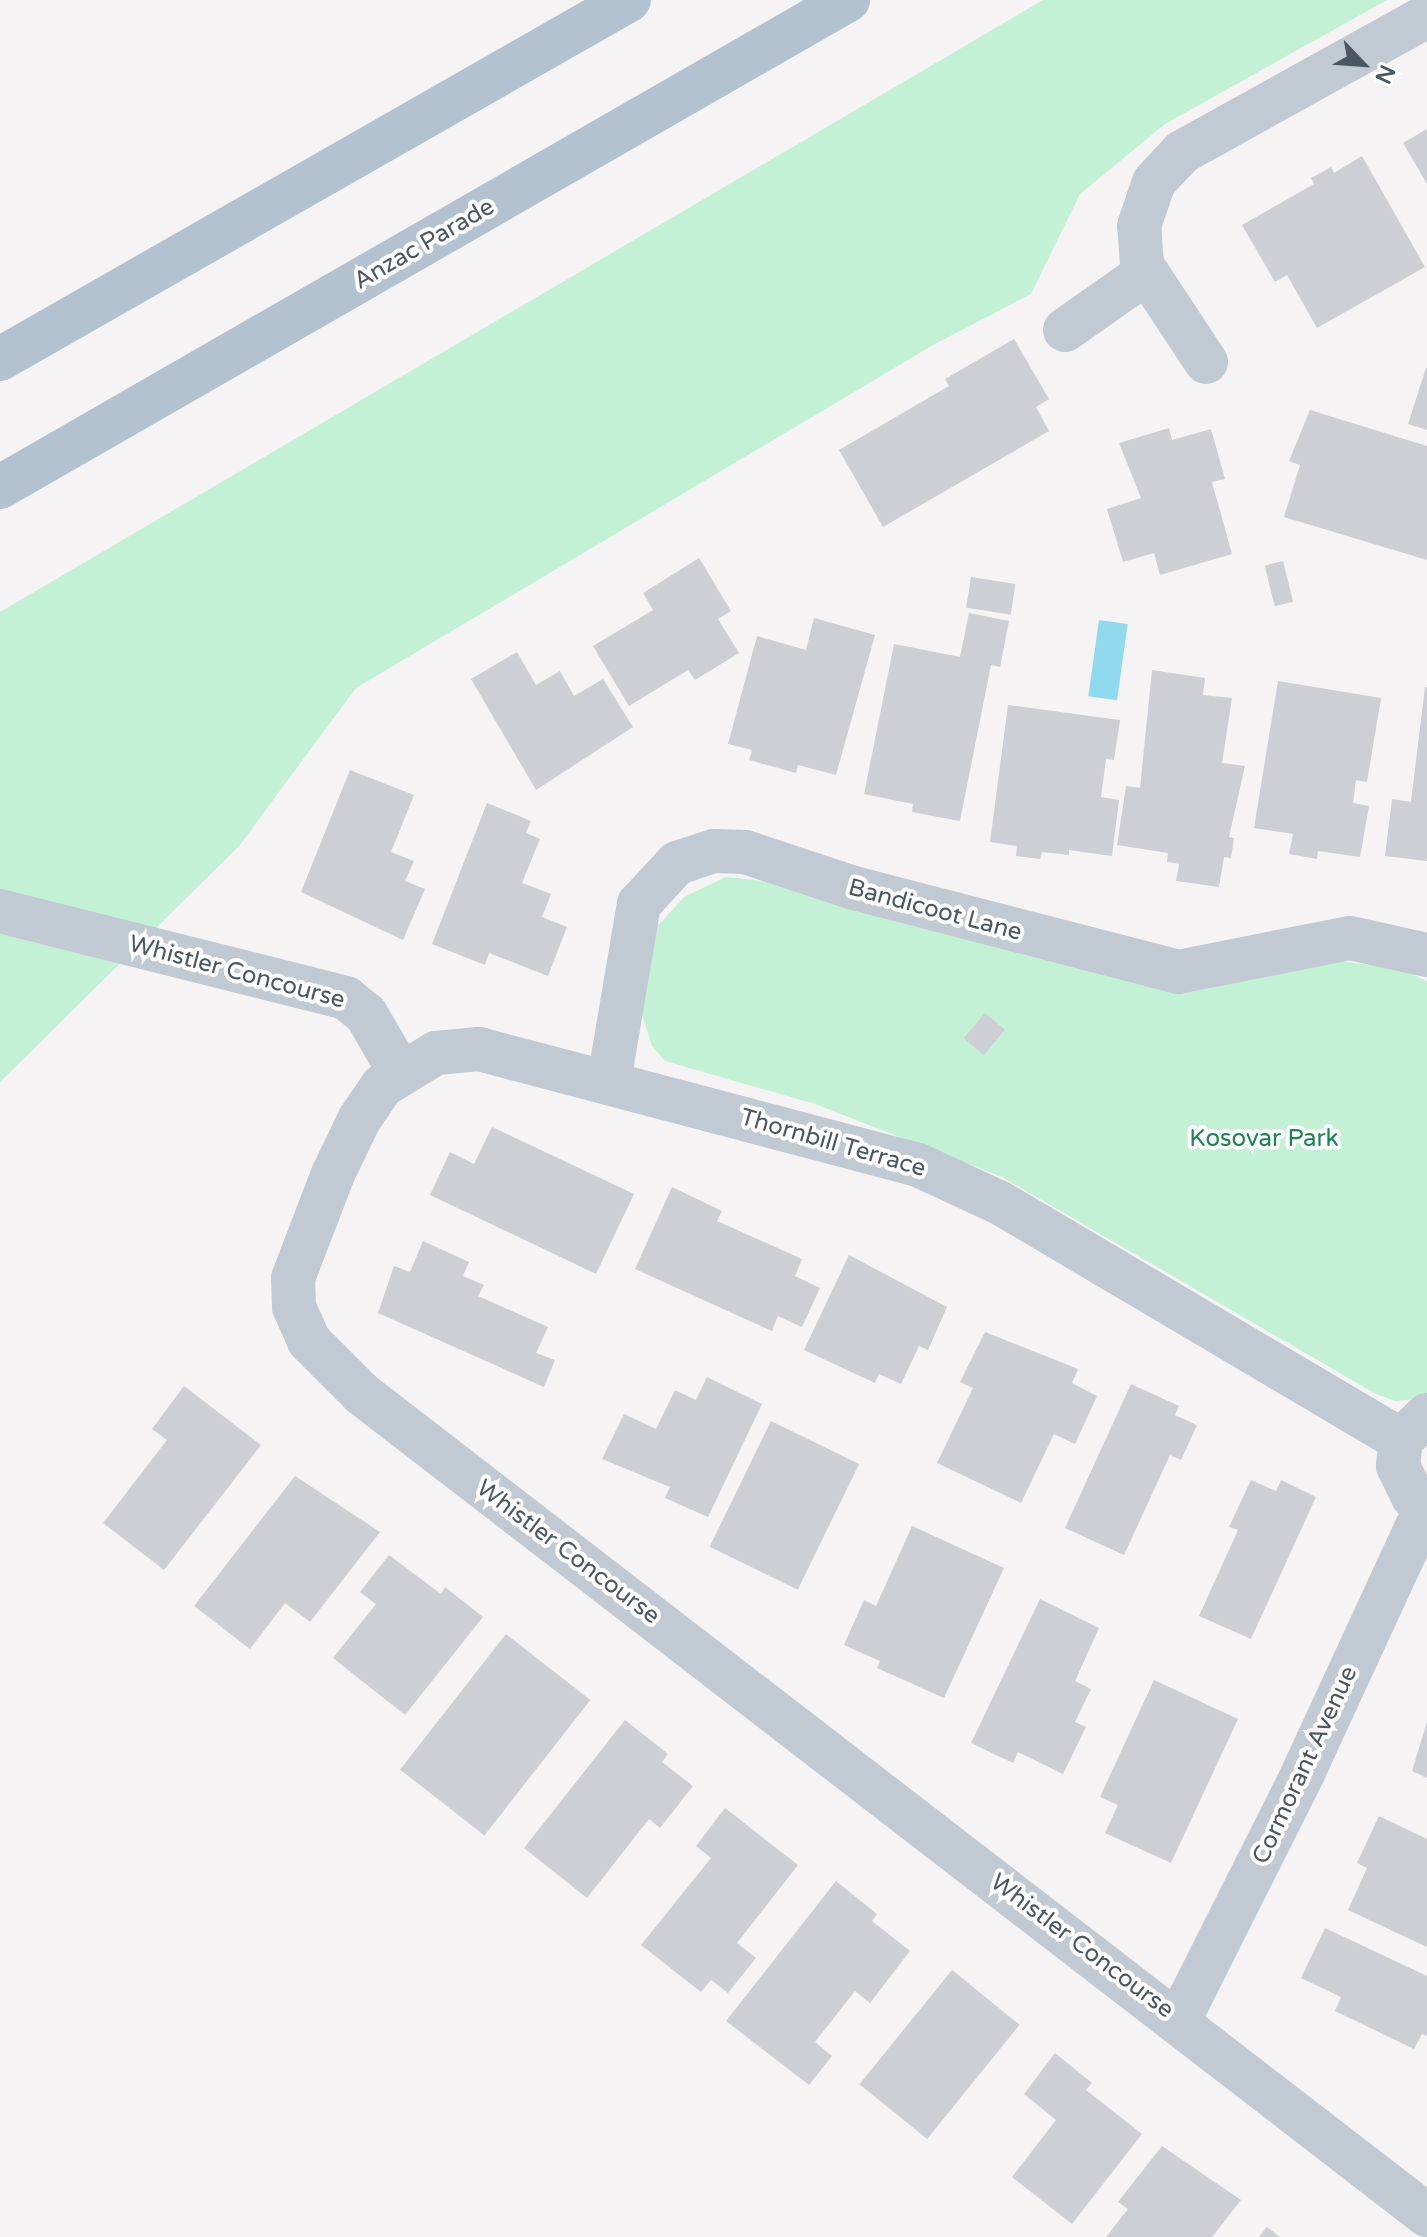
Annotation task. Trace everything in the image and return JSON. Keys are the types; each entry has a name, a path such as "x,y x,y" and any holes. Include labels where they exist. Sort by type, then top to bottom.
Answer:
{"main road":[{"path":"0,359 629,0"},
{"name":"Anzac Parade","path":"0,487 848,0"}],"street":[{"path":"1206,362 1146,273 1138,247 1141,213 1167,165 1427,16"},
{"path":"1065,330 1146,273"},
{"name":"Bandicoot Lane","path":"609,1081 639,904 677,863 714,851 745,852 854,888 1178,972 1350,938 1411,947 1427,955"},
{"name":"Whistler Concourse","path":"0,911 346,998 366,1014 399,1071 359,1120 296,1262 294,1307 318,1354 362,1394 1179,2020 1427,2215"},
{"name":"Thornbill Terrace","path":"399,1071 436,1053 464,1048 609,1081 918,1165 998,1202 1414,1428"},
{"path":"1414,1428 1398,1466 1403,1483 1426,1508"},
{"name":"Cormorant Avenue","path":"1179,2020 1303,1773 1426,1508"}],"green space":[{"path":"1043,0 1387,0 1165,124 1080,194 1031,294 933,345 356,688 239,846 0,1082 0,612"},
{"name":"Kosovar Park","path":"726,877 764,881 1129,975 1337,961 1398,968 1427,981 1427,1398 1395,1401 1376,1394 1002,1177 815,1104 665,1061 652,1046 641,1012 656,928 684,897"}],"water":[{"path":"1099,620 1128,624 1117,700 1088,696"}],"building":[{"path":"1427,129 1427,184 1403,143"},
{"path":"1362,156 1425,267 1317,328 1287,275 1275,282 1242,225 1314,184 1311,178 1331,167 1334,173"},
{"path":"1014,339 1049,399 1036,407 1049,431 883,527 839,450 949,386 945,379"},
{"path":"1427,368 1427,430 1408,424"},
{"path":"1310,410 1427,446 1427,560 1284,517 1300,465 1289,461"},
{"path":"1169,428 1172,440 1211,429 1225,479 1212,482 1232,554 1160,575 1154,553 1123,562 1107,509 1141,498 1119,443"},
{"path":"699,558 731,611 718,619 739,653 695,680 688,670 629,706 593,646 653,610 643,593"},
{"path":"1283,561 1293,602 1275,606 1265,566"},
{"path":"971,577 1015,584 1011,615 966,608"},
{"path":"969,613 1009,621 1000,667 991,665 960,821 912,812 913,804 864,794 894,644 960,657"},
{"path":"814,618 875,635 836,775 798,765 796,773 749,760 752,750 728,744 757,636 806,650"},
{"path":"517,652 536,685 560,671 574,696 603,679 633,727 536,790 471,679"},
{"path":"1152,670 1205,678 1203,695 1232,698 1222,763 1245,766 1229,837 1234,838 1231,858 1224,857 1219,887 1176,881 1179,864 1167,862 1168,853 1117,845 1126,786 1140,788"},
{"path":"1278,681 1381,698 1367,782 1356,780 1353,803 1369,806 1360,857 1318,851 1317,859 1289,854 1293,834 1254,828"},
{"path":"1425,687 1427,861 1385,856 1392,799 1411,802"},
{"path":"1008,705 1120,720 1114,760 1106,759 1101,797 1119,800 1112,856 1069,850 1069,855 1042,852 1040,859 1016,856 1017,846 990,842"},
{"path":"350,770 414,795 391,852 414,861 405,881 425,889 403,940 301,892"},
{"path":"487,803 531,821 526,833 540,839 522,883 551,894 542,917 567,927 548,976 489,953 485,965 432,944"},
{"path":"985,1013 1005,1030 984,1055 964,1038"},
{"path":"492,1127 634,1194 596,1274 430,1195 450,1152 474,1164"},
{"path":"672,1187 722,1211 717,1221 802,1259 795,1276 820,1288 802,1327 778,1316 772,1331 635,1269"},
{"path":"423,1241 469,1262 463,1276 484,1285 478,1296 548,1327 536,1353 555,1360 544,1387 378,1313 394,1266 410,1272"},
{"path":"849,1255 947,1307 928,1350 919,1346 901,1384 879,1374 875,1383 804,1350"},
{"path":"985,1332 1078,1369 1072,1383 1097,1396 1075,1444 1054,1434 1021,1503 937,1463 973,1388 960,1382"},
{"path":"707,1377 762,1404 708,1517 665,1498 670,1487 602,1459 624,1414 656,1429 675,1390 696,1400"},
{"path":"1131,1384 1179,1406 1175,1415 1197,1425 1181,1460 1170,1455 1124,1555 1065,1528"},
{"path":"184,1386 261,1445 164,1570 103,1523 167,1440 152,1429"},
{"path":"771,1421 859,1464 798,1590 710,1547"},
{"path":"295,1476 380,1532 310,1622 285,1603 250,1649 194,1606"},
{"path":"1251,1480 1276,1491 1281,1480 1316,1497 1251,1639 1199,1616 1238,1530 1229,1527"},
{"path":"912,1526 1004,1568 944,1698 877,1668 880,1661 844,1645 864,1600 876,1606"},
{"path":"389,1555 441,1594 445,1587 483,1617 405,1715 333,1658 376,1604 360,1592"},
{"path":"1040,1599 1099,1628 1075,1681 1091,1689 1075,1722 1086,1727 1063,1774 1018,1752 1013,1763 971,1743"},
{"path":"506,1634 590,1700 484,1835 400,1770"},
{"path":"1154,1680 1238,1719 1171,1863 1105,1833 1118,1805 1100,1797"},
{"path":"625,1720 668,1754 662,1762 693,1786 660,1828 649,1819 587,1898 524,1848"},
{"path":"1427,1722 1427,1778 1412,1771"},
{"path":"725,1808 798,1865 737,1943 756,1958 728,1993 711,1980 701,1992 641,1945 711,1858 696,1846"},
{"path":"1379,1816 1427,1839 1427,1947 1348,1910 1367,1868 1357,1863"},
{"path":"836,1881 877,1914 872,1921 910,1951 870,2003 855,1991 815,2042 832,2056 809,2085 726,2021"},
{"path":"1325,1928 1427,1976 1427,2036 1422,2034 1414,2049 1335,2011 1341,1997 1301,1978"},
{"path":"952,1970 1020,2025 927,2139 859,2084"},
{"path":"1055,2053 1092,2083 1086,2090 1142,2134 1072,2224 1012,2177 1056,2120 1024,2094"},
{"path":"1162,2146 1241,2200 1212,2237 1106,2237 1128,2209 1118,2202"},
{"path":"1267,2227 1280,2237 1259,2237"}]}
